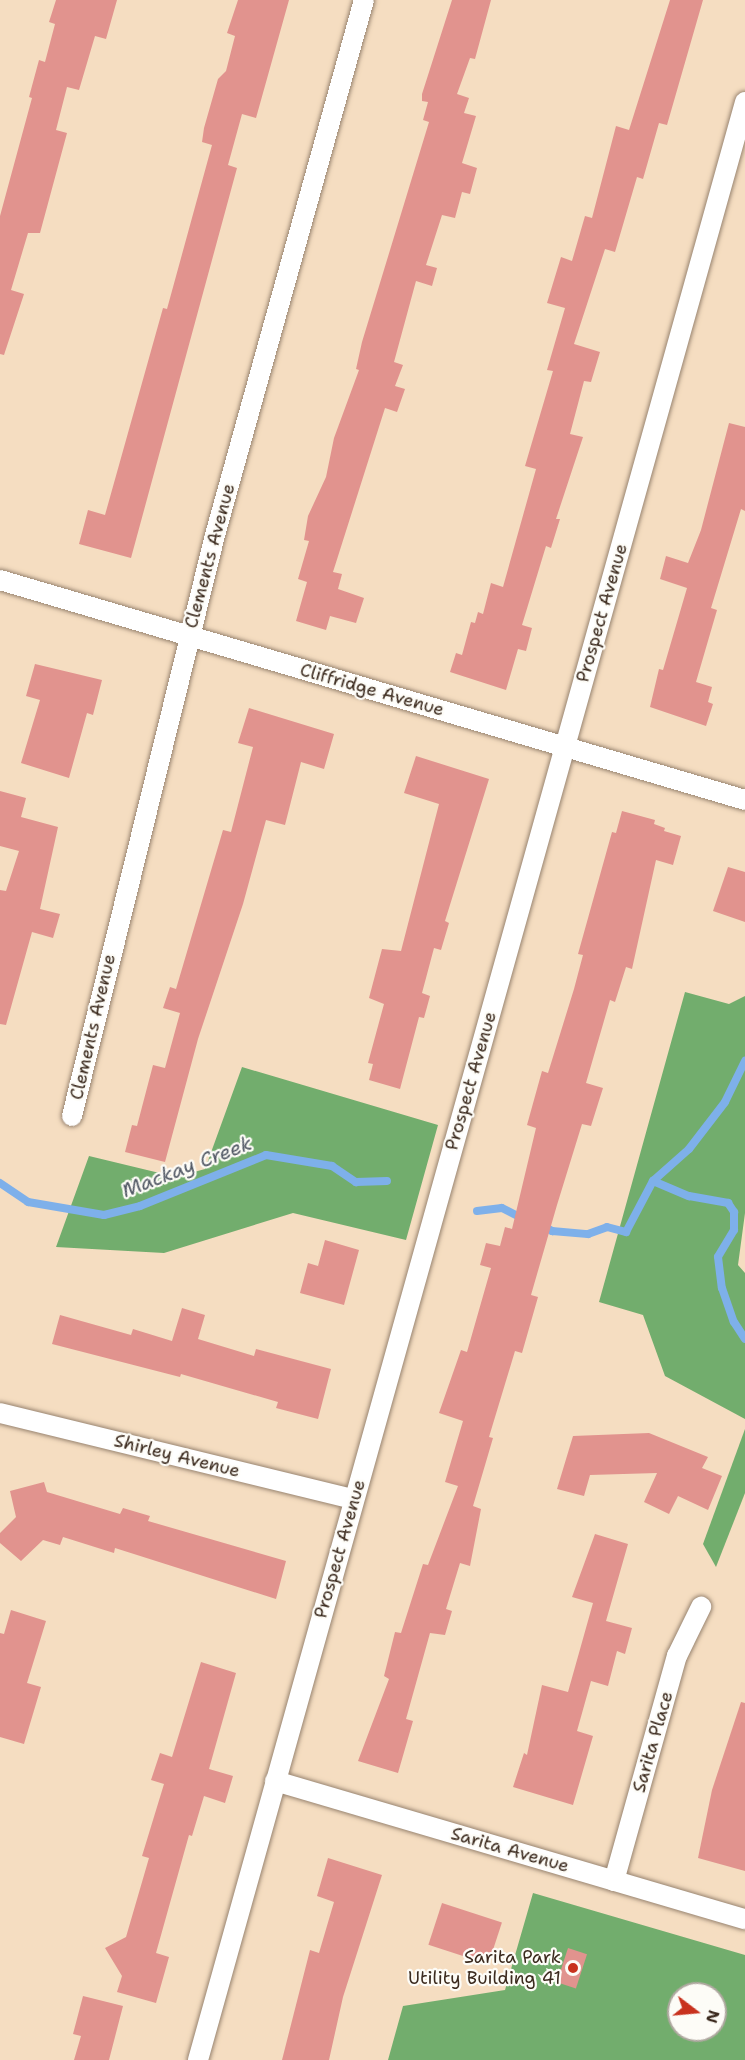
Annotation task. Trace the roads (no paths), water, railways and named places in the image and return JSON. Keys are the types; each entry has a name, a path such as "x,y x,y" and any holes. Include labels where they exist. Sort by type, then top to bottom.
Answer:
{"street":[{"name":"Clements Avenue","path":"72,1116 188,636 364,0"},
{"name":"Prospect Avenue","path":"198,2060 745,102"},
{"name":"Cliffridge Avenue","path":"0,580 745,800"},
{"name":"Shirley Avenue","path":"0,1413 353,1499"},
{"name":"Sarita Place","path":"614,1881 677,1656 701,1607"},
{"name":"Sarita Avenue","path":"275,1781 745,1919"}],"waterway":[{"path":"653,1181 689,1149 725,1102 745,1061"},
{"name":"Mackay Creek","path":"0,1183 28,1202 104,1215 140,1206 266,1155 332,1166 356,1182 387,1181"},
{"name":"Mackay Creek","path":"542,1225 552,1231 588,1234 607,1227 626,1232 653,1181 689,1196 728,1203 734,1212 734,1230 718,1257 722,1288 734,1322 745,1339"},
{"name":"Mackay Creek","path":"477,1211 502,1208 522,1218"}],"place":[{"name":"Sarita Park Utility Building 41","path":"573,1968"}]}
